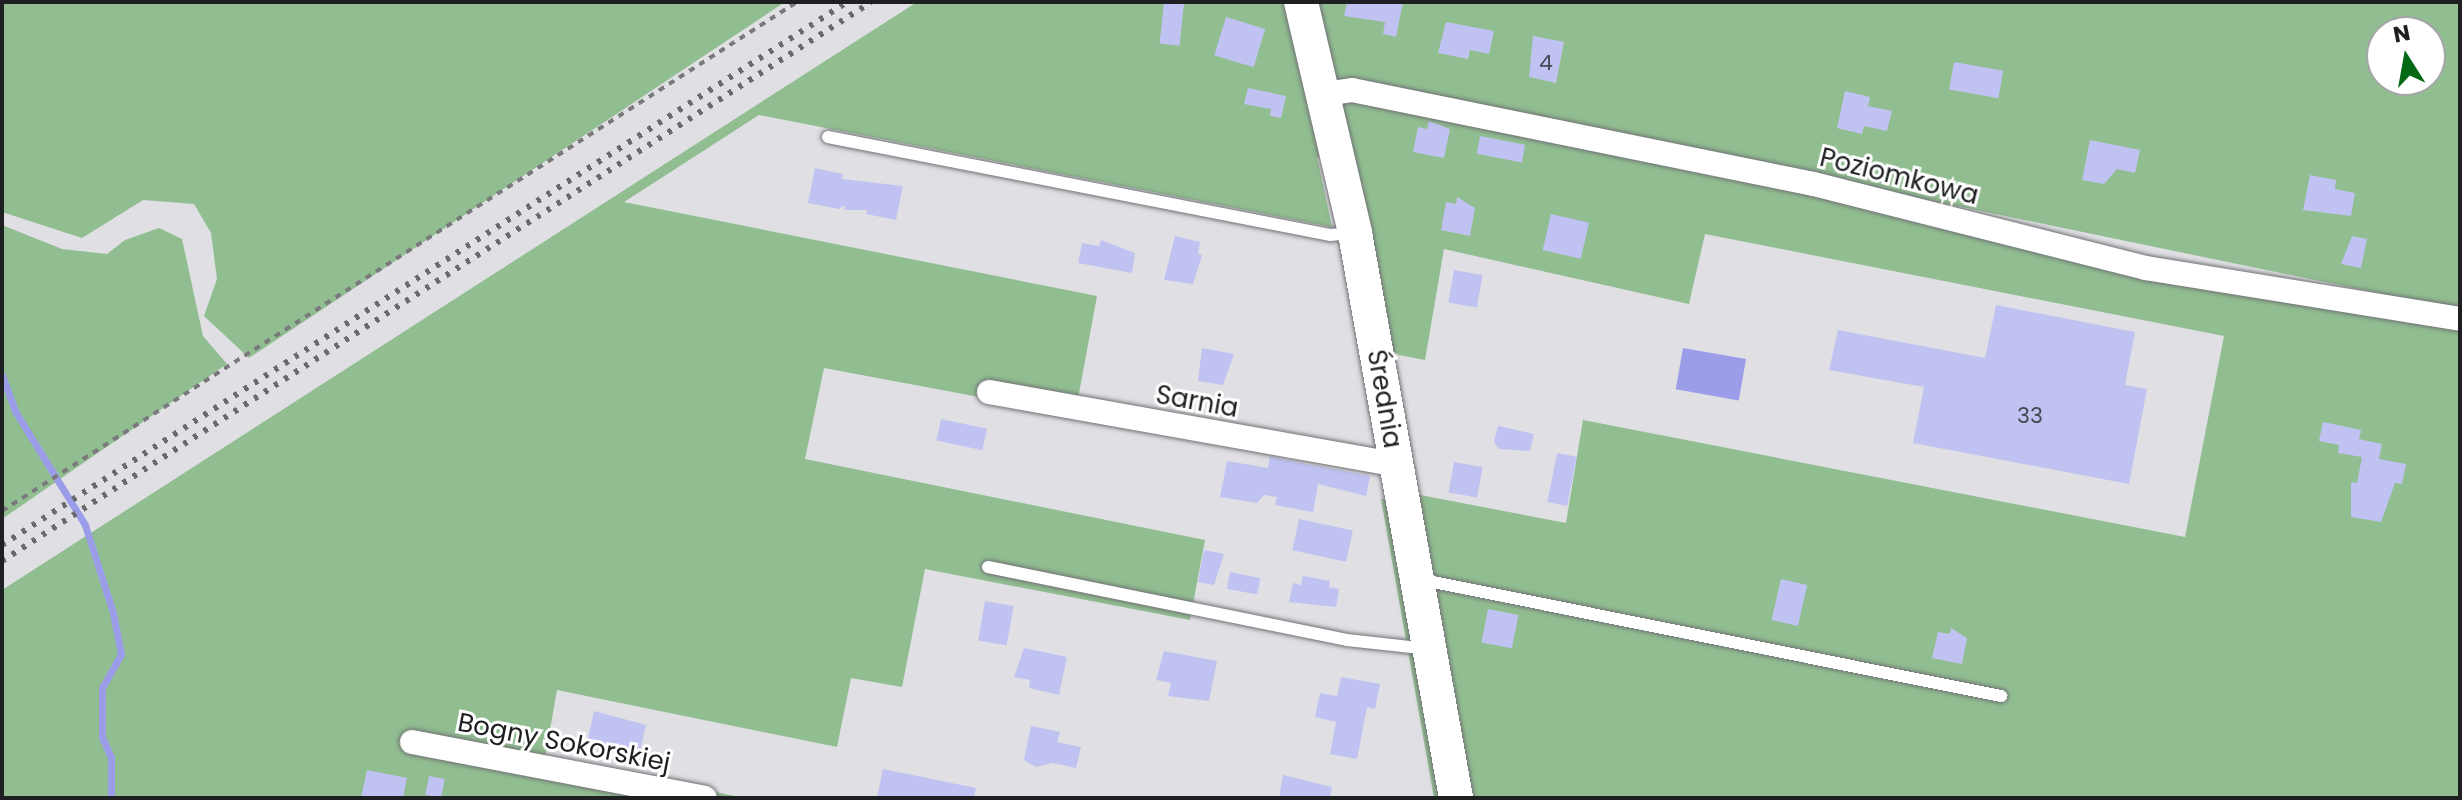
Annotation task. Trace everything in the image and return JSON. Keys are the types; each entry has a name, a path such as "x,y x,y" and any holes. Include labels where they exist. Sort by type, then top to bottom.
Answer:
{"street":[{"name":"Średnia","path":"1301,2 1355,233 1456,798"},
{"name":"Poziomkowa","path":"1324,94 1352,90 1814,184 2158,270 2460,319"},
{"name":"Sarnia","path":"989,392 1395,464"},
{"name":"Bogny Sokorskiej","path":"412,742 705,798"}],"lane":[{"path":"828,137 1330,235 1355,233"},
{"path":"988,567 1347,640 1428,649"},
{"path":"1415,579 2001,696"}],"path":[{"path":"2,511 797,2"}],"green space":[{"path":"2,2 785,2 249,358 204,316 217,279 211,233 194,204 143,200 82,238 2,212"},
{"path":"917,2 2460,2 2460,310 1608,134 2460,329 2460,798 1434,798 1381,499 1415,494 1566,523 1583,420 2185,537 2224,336 1705,234 1689,304 1444,249 1425,360 1399,355 1388,347 1356,164 1317,157 1332,227 759,115 624,202 1097,296 1075,415 824,368 805,459 1205,540 1190,620 925,569 902,687 851,678 837,747 557,690 545,758 745,798 2,798 2,590"},
{"path":"2,225 62,249 107,254 125,240 159,228 182,239 203,336 227,364 2,519"}],"water":[{"path":"1683,348 1746,359 1739,400 1676,389"}],"building":[{"path":"1164,2 1184,4 1180,46 1160,44"},
{"path":"1347,2 1403,2 1396,37 1383,34 1385,22 1344,16"},
{"path":"1226,17 1265,29 1254,67 1214,55"},
{"path":"1446,22 1494,31 1489,54 1470,50 1468,59 1438,53"},
{"path":"1533,36 1564,42 1556,83 1529,77"},
{"path":"1954,62 2003,71 1998,98 1949,90"},
{"path":"1248,88 1286,96 1281,118 1270,116 1271,109 1244,104"},
{"path":"1845,91 1870,97 1868,106 1892,111 1887,131 1864,126 1862,134 1837,128"},
{"path":"1429,121 1450,129 1444,158 1413,152 1418,127 1427,129"},
{"path":"1480,136 1525,145 1522,162 1477,154"},
{"path":"2090,140 2140,150 2135,173 2117,169 2104,184 2082,180"},
{"path":"815,168 843,174 842,179 903,186 896,220 866,214 867,210 844,210 845,205 839,209 808,203"},
{"path":"2310,175 2336,180 2335,189 2355,193 2351,216 2303,210"},
{"path":"1457,197 1475,208 1470,236 1441,230 1446,202 1456,204"},
{"path":"1551,214 1589,223 1581,259 1543,250"},
{"path":"1175,236 1200,242 1198,254 1202,255 1193,284 1164,280"},
{"path":"2352,236 2367,239 2361,268 2341,264"},
{"path":"1101,240 1135,253 1132,273 1078,263 1082,243 1099,246"},
{"path":"1454,270 1483,275 1477,308 1448,302"},
{"path":"1996,305 2135,332 2125,385 2147,389 2129,484 1913,443 1924,387 1829,370 1838,330 1985,358"},
{"path":"1202,348 1234,354 1223,385 1198,381"},
{"path":"941,419 987,429 982,450 936,441"},
{"path":"2323,422 2361,430 2359,439 2382,444 2379,459 2406,464 2402,484 2395,483 2381,522 2351,517 2351,482 2357,483 2362,457 2338,453 2339,445 2319,441"},
{"path":"1498,426 1534,434 1530,451 1499,449 1494,442"},
{"path":"1557,453 1577,457 1567,506 1547,502"},
{"path":"1270,457 1370,476 1366,496 1318,484 1313,512 1275,505 1277,497 1264,495 1257,503 1220,497 1227,461 1268,468"},
{"path":"1454,462 1483,467 1477,498 1449,493"},
{"path":"1299,519 1353,530 1346,562 1292,550"},
{"path":"1204,550 1224,554 1214,585 1198,582"},
{"path":"1230,572 1260,578 1257,595 1227,589"},
{"path":"1303,576 1330,581 1329,587 1339,589 1336,607 1289,602 1293,583 1301,585"},
{"path":"1781,579 1807,585 1798,626 1772,620"},
{"path":"985,601 1014,606 1007,645 978,640"},
{"path":"1488,609 1518,615 1512,648 1482,642"},
{"path":"1951,628 1967,638 1962,664 1932,658 1938,632 1950,634"},
{"path":"1024,648 1067,657 1059,695 1029,688 1030,680 1014,677"},
{"path":"1164,651 1217,661 1209,701 1168,696 1171,683 1156,680"},
{"path":"1341,677 1380,684 1375,709 1367,707 1357,759 1330,754 1336,722 1315,717 1320,693 1337,696"},
{"path":"594,711 646,725 640,751 587,743"},
{"path":"1031,726 1060,732 1057,742 1081,747 1076,768 1053,763 1036,767 1024,760"},
{"path":"883,769 976,788 974,798 877,798"},
{"path":"367,770 407,778 403,798 361,798"},
{"path":"1283,775 1332,787 1330,798 1279,798"},
{"path":"429,776 445,779 441,798 425,795"}],"waterway":[{"path":"2,375 15,411 85,525 113,613 121,654 102,688 102,737 111,757 111,798"}],"railway":[{"path":"2,545 847,2"},
{"path":"2,561 871,2"}]}
